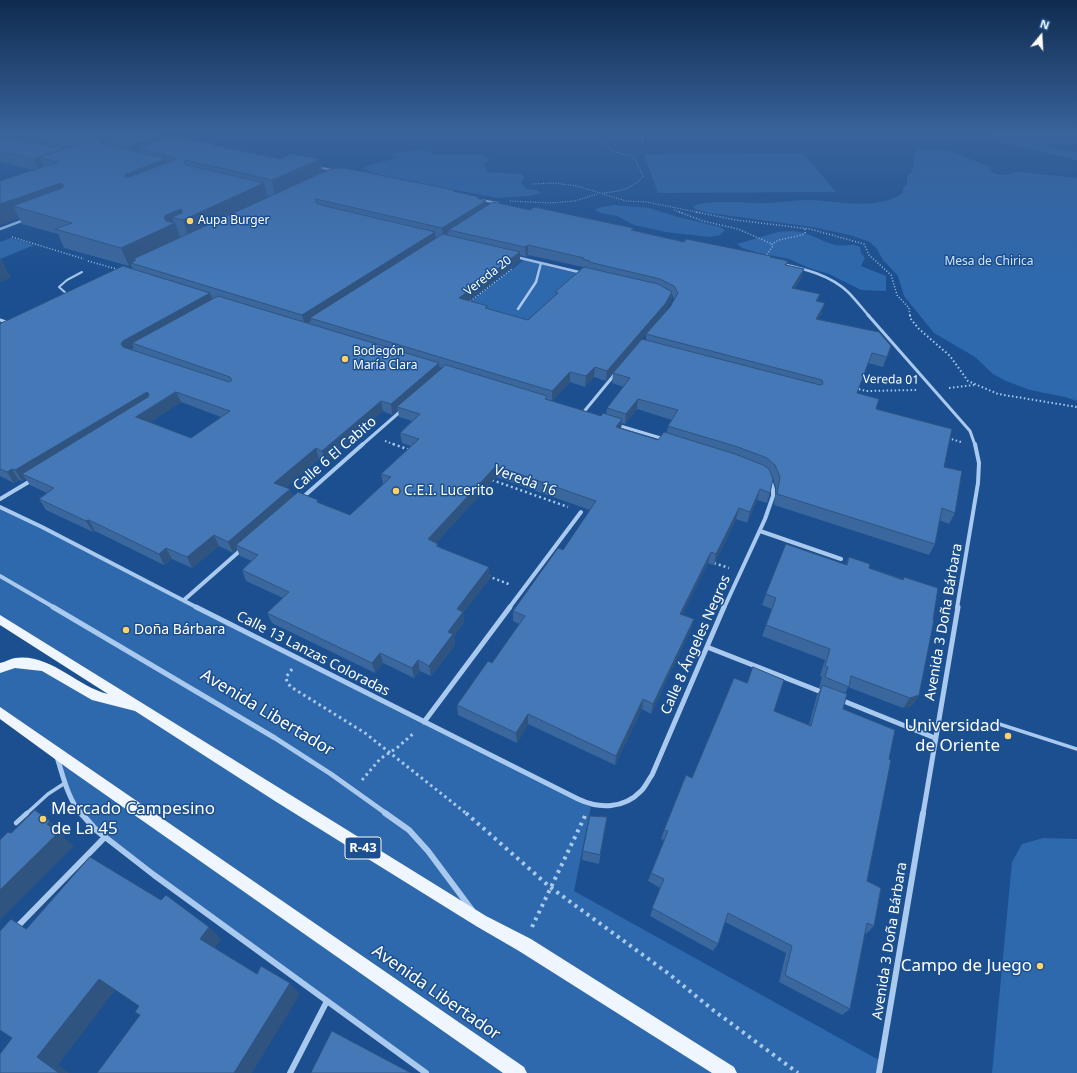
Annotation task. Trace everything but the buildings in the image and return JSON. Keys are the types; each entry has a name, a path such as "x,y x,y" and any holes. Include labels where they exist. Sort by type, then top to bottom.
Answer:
{"main road":[{"name":"Avenida Libertador","path":"0,619 139,708 481,921 525,945 728,1073"},
{"path":"0,668 15,663 45,667 96,696 115,703 139,708"},
{"name":"Avenida Libertador","path":"0,712 518,1073"}],"street":[{"path":"479,199 500,204"},
{"path":"494,208 500,204"},
{"path":"0,229 26,219"},
{"path":"512,256 589,275"},
{"name":"Avenida 3 Doña Bárbara","path":"764,260 802,268 826,277 834,281 848,292 970,431 977,446 980,465 879,1073"},
{"path":"518,309 539,279 541,273 541,263"},
{"path":"64,299 71,296"},
{"path":"0,320 11,324 5,326"},
{"path":"582,414 618,371"},
{"name":"Calle 6 El Cabito","path":"296,503 407,406"},
{"path":"575,412 589,416"},
{"path":"610,422 666,440"},
{"name":"Calle 8 Ángeles Negros","path":"620,804 632,799 642,790 652,775 731,591 760,531 771,504 773,489 772,483 766,474"},
{"path":"0,500 34,479"},
{"name":"Calle 13 Lanzas Coloradas","path":"0,507 50,531 300,661 590,805 602,807 620,804"},
{"path":"424,722 581,512"},
{"path":"760,531 841,559"},
{"path":"184,600 248,544"},
{"name":"Avenida Libertador","path":"0,576 275,738 354,790 409,830 428,851 481,921"},
{"path":"707,647 935,738"},
{"path":"56,752 64,783 76,808 96,830 154,875 426,1073"},
{"path":"11,933 105,837"},
{"path":"290,1073 327,1001"}],"lane":[{"path":"71,296 59,287 67,280 82,272"},
{"path":"996,723 1077,749"},
{"path":"16,823 48,794 64,783"}],"path":[{"path":"500,204 514,201 550,203 580,201 591,195 622,190 638,181"},
{"path":"533,184 553,183 572,185 626,201 647,202 736,220 804,228 844,236 864,244 869,254 891,275 897,295 909,308 910,318 915,325 922,333 950,356 962,370 966,378 974,385 989,392 1002,395 1077,407"},
{"path":"666,207 703,221 738,229 772,244"},
{"path":"764,260 773,246 772,244 779,240 802,235 805,233 804,228"},
{"path":"7,236 124,272"},
{"name":"Vereda 20","path":"462,307 525,259"},
{"path":"123,346 134,350"},
{"name":"Vereda 01","path":"851,387 866,391 935,390 974,385"},
{"path":"372,436 415,452"},
{"path":"948,438 977,446"},
{"name":"Vereda 16","path":"486,478 581,512"},
{"path":"485,575 522,590"},
{"path":"300,661 286,677 287,682 291,687 365,733 470,816 550,886 669,974 713,1010 798,1073"},
{"path":"354,790 371,768 389,752 408,740 424,722"},
{"path":"525,945 550,886 590,805"}],"green space":[{"path":"409,181 522,181 526,189 536,190 541,193 528,196 498,198"},
{"path":"654,181 827,181 836,192 658,193"},
{"name":"Mesa de Chirica","path":"907,181 1077,181 1077,401 1030,390 1006,381 993,374 975,357 934,333 904,296 898,276 883,260 877,249 870,242 850,235 812,227 710,213 697,210 693,207 698,204 717,202 769,203 809,200 857,204 881,202 892,199 903,193 903,188"},
{"path":"614,205 649,208 720,227 725,230 720,235 710,237 666,232 634,225 617,216 601,213 595,210 597,208"},
{"path":"792,231 808,234 835,245 854,245 860,247 861,253 865,258 861,266 886,276 886,291 861,290 829,274 809,268 789,259 759,253 742,248 737,244 778,232"},
{"path":"11,238 34,245 0,259 0,242"},
{"path":"525,259 581,273 524,323 464,307"},
{"path":"0,508 291,657 591,807 574,891 879,1060 877,1073 732,1073 582,981 728,1073 426,1073 154,875 96,830 76,808 65,783 56,752 0,712 0,668 15,663 37,665 101,698 128,706 138,707 0,619 0,576 275,738 331,774 409,830 428,851 481,921 514,939 482,919 430,849 411,828 333,772 0,574"},
{"name":"Campo de Juego","path":"1043,838 1077,839 1077,1073 992,1073 1012,862 1022,844"}],"place":[{"name":"Aupa Burger","path":"190,221"},
{"name":"Bodegón María Clara","path":"345,359"},
{"name":"C.E.I. Lucerito","path":"396,491"},
{"name":"Doña Bárbara","path":"126,630"},
{"name":"Universidad de Oriente","path":"1008,736"},
{"name":"Mercado Campesino de La 45","path":"43,819"},
{"name":"Campo de Juego","path":"1040,966"}]}
